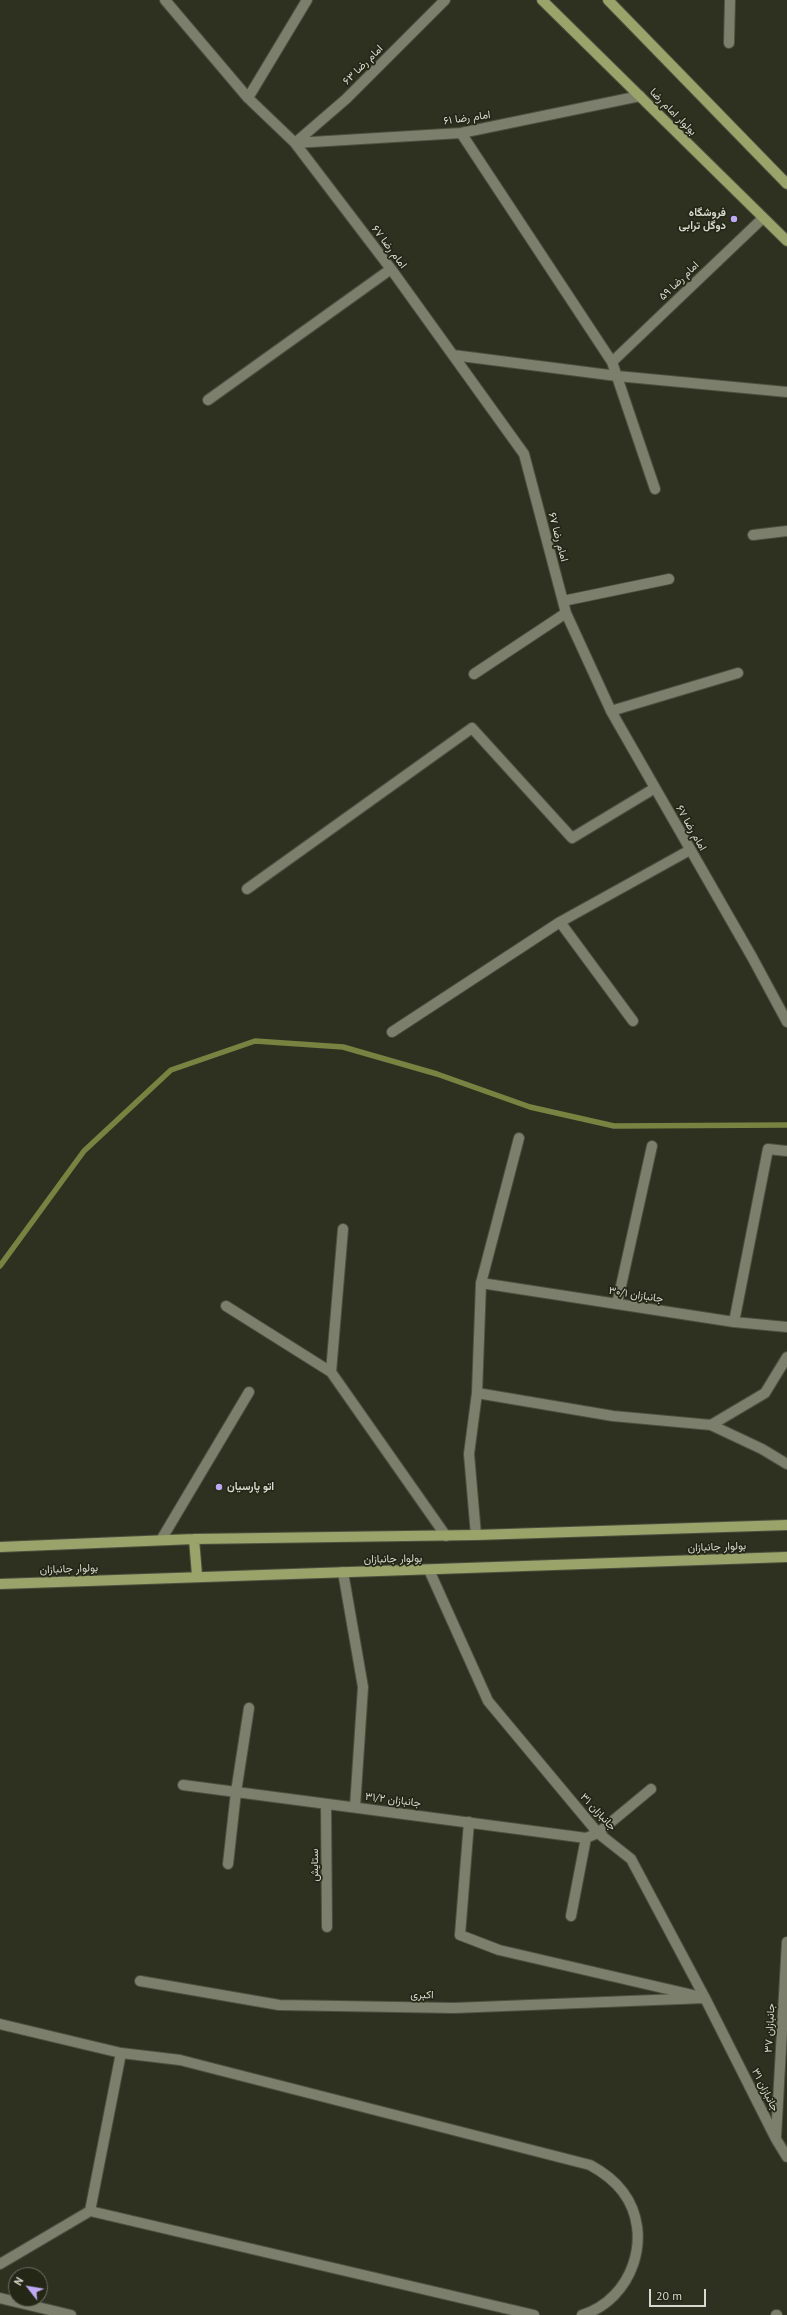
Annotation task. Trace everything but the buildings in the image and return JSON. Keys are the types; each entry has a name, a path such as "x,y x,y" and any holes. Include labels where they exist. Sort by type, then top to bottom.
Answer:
{"main road":[{"name":"بولوار امام رضا","path":"542,0 787,241"},
{"path":"608,0 787,184"},
{"name":"بولوار جانبازان","path":"0,1548 194,1539 446,1536 787,1525"},
{"path":"194,1539 197,1575"},
{"name":"بولوار جانبازان","path":"0,1584 197,1575 429,1570 787,1557"}],"street":[{"name":"امام رضا ۶۷","path":"165,0 248,98 295,143 391,269 524,454 566,613 611,711 752,957 787,1022"},
{"path":"248,98 307,0"},
{"name":"امام رضا ۶۳","path":"295,143 346,99 445,0"},
{"path":"729,43 730,0"},
{"name":"امام رضا ۶۱","path":"295,143 461,133 640,96"},
{"path":"461,133 612,362 654,489"},
{"name":"امام رضا ۵۹","path":"612,362 764,218"},
{"path":"208,400 391,269"},
{"path":"453,355 617,376 787,392"},
{"path":"753,535 787,531"},
{"path":"563,601 669,579"},
{"path":"474,674 566,613"},
{"path":"611,711 738,673"},
{"path":"247,889 472,728 572,838 655,788"},
{"path":"392,1032 560,922 690,850"},
{"path":"560,922 633,1021"},
{"path":"476,1535 469,1454 477,1393 481,1283 519,1138"},
{"path":"616,1304 652,1146"},
{"path":"734,1322 768,1149 787,1151"},
{"path":"331,1372 343,1229"},
{"name":"جانبازان ۳۰/۱","path":"481,1283 734,1322 787,1327"},
{"path":"226,1306 331,1372 446,1536"},
{"path":"711,1425 766,1394 787,1356"},
{"path":"161,1540 249,1392"},
{"path":"477,1393 613,1416 711,1425 762,1449 787,1464"},
{"name":"جانبازان ۳۱","path":"429,1570 488,1702 598,1833 631,1859 705,1998 776,2139 787,2157"},
{"path":"343,1572 363,1688 355,1807"},
{"path":"228,1864 236,1792 249,1708"},
{"name":"جانبازان ۳۱/۲","path":"184,1785 586,1838"},
{"path":"571,1916 586,1838 598,1833 651,1789"},
{"name":"ستایش","path":"326,1804 327,1927"},
{"path":"469,1822 460,1935 499,1950 705,1998"},
{"name":"جانبازان ۳۷","path":"776,2139 787,1942"},
{"name":"اکبری","path":"140,1981 279,2005 454,2008 705,1998"},
{"path":"0,2024 121,2053 180,2060 590,2165 603,2172 624,2193 631,2206 638,2235 634,2264 621,2288 600,2307 582,2315"},
{"path":"90,2211 121,2053"},
{"path":"776,2139 787,2141"},
{"path":"3,2262 90,2211 534,2315"},
{"path":"0,2298 67,2314"}],"waterway":[{"path":"0,1266 84,1151 171,1070 255,1041 343,1047 437,1074 530,1107 614,1126 787,1125"}],"place":[{"name":"فروشگاه دوگل ترابی","path":"734,219"},
{"name":"اتو پارسیان","path":"219,1487"}]}
